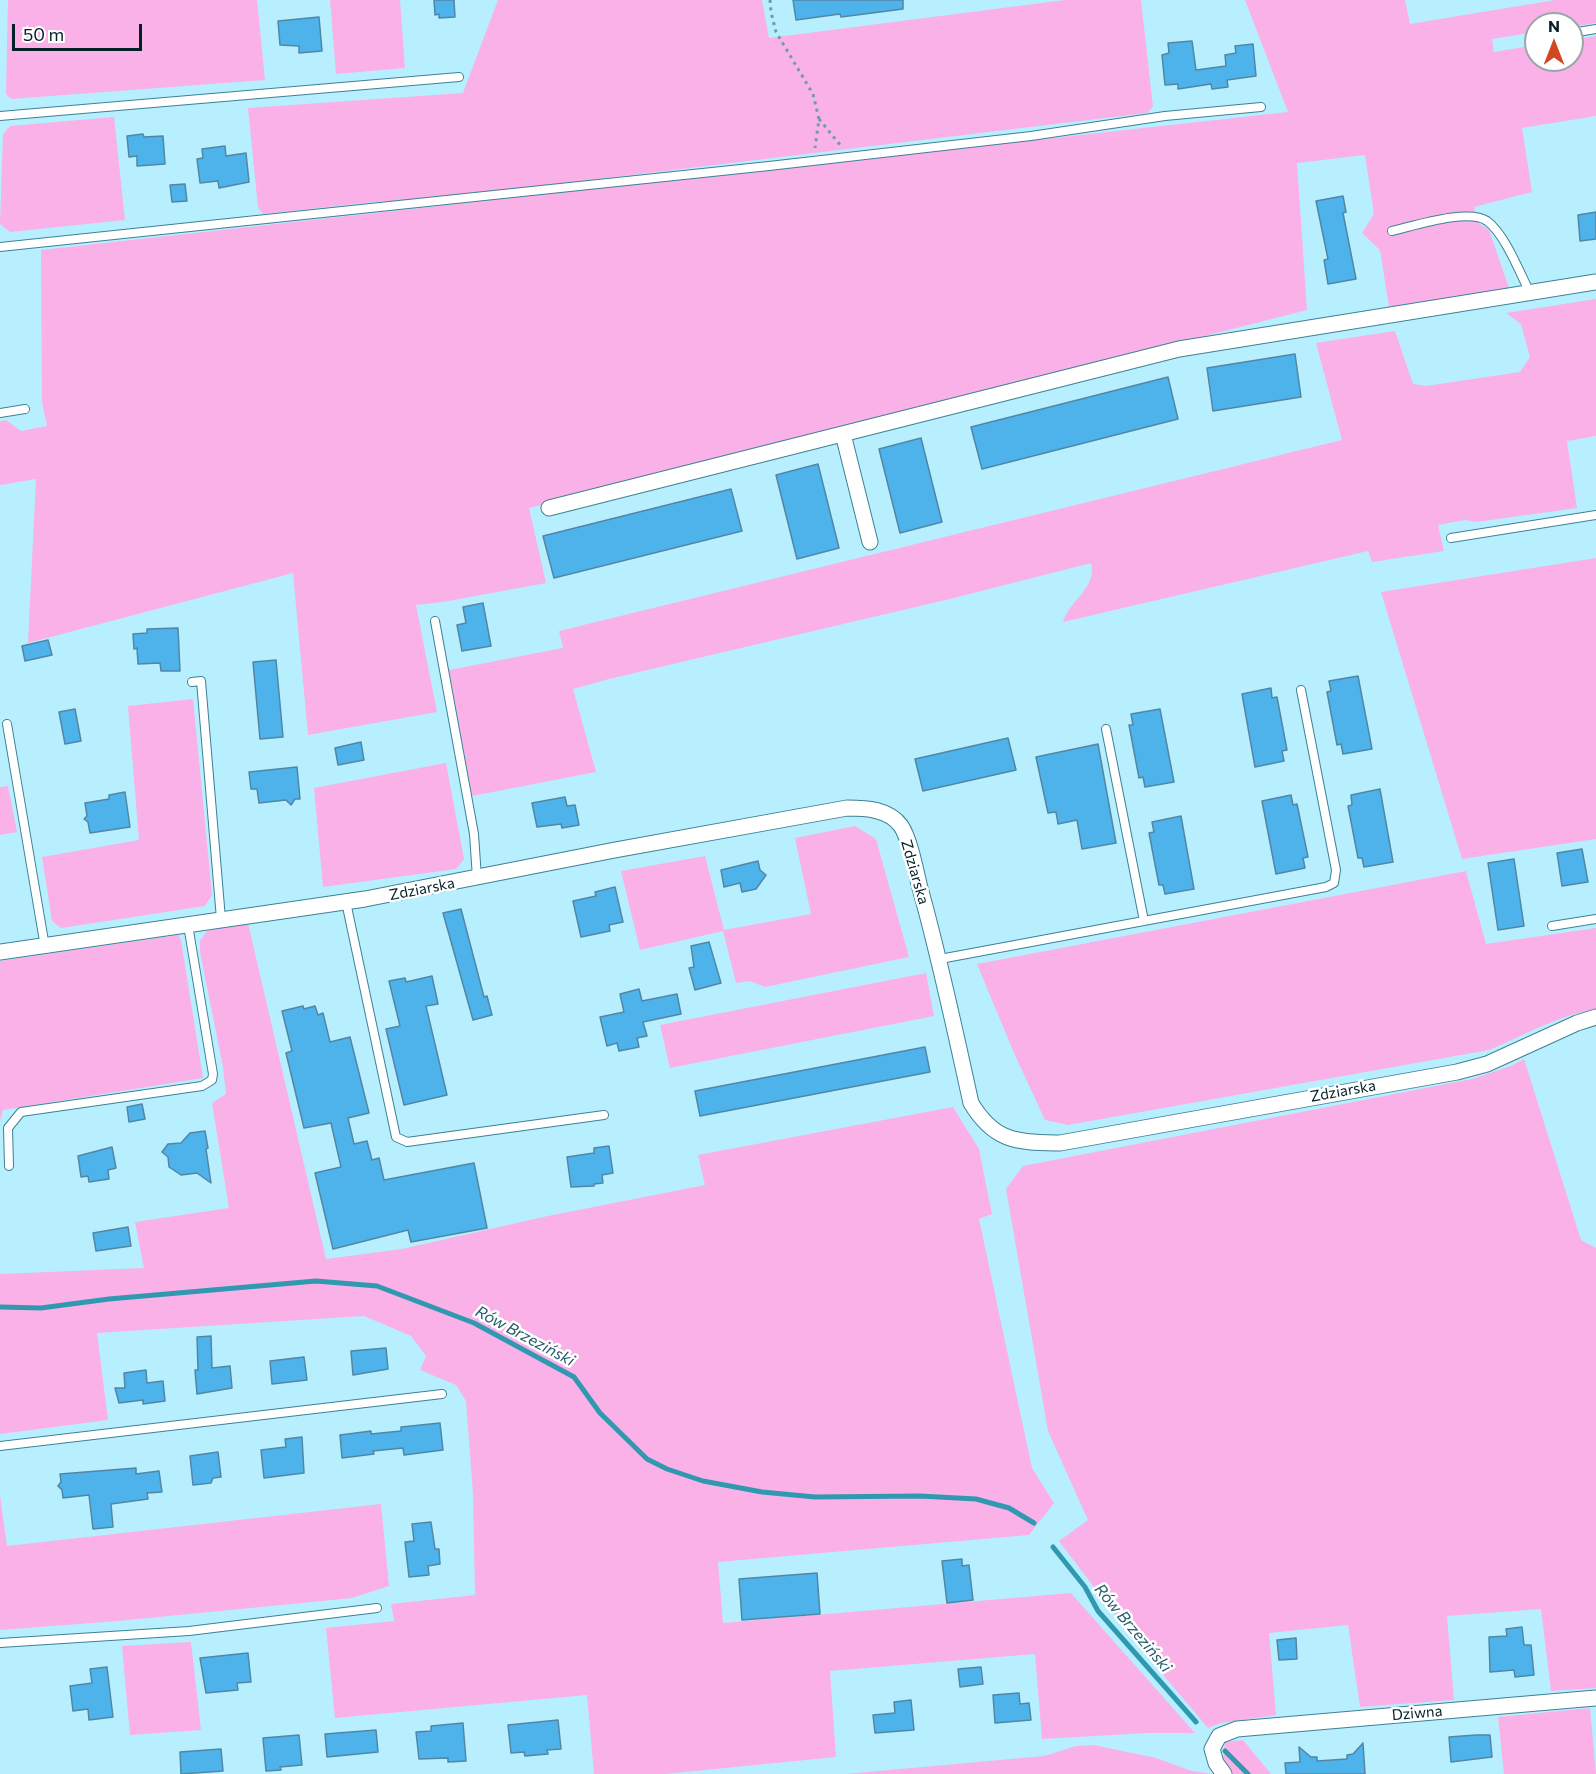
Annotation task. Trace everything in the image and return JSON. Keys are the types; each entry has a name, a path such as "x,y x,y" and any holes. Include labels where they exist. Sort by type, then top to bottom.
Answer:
{"street":[{"path":"549,508 1201,344 1596,282"},
{"path":"843,434 870,542"},
{"name":"Zdziarska","path":"0,952 346,902 847,808 869,808 890,816 901,826 909,846 940,959 971,1103 981,1120 1002,1136 1024,1141 1060,1143 1457,1072 1487,1064 1577,1023 1596,1017"},
{"name":"Dziwna","path":"1224,1774 1216,1763 1212,1749 1220,1736 1237,1729 1596,1698"}],"lane":[{"path":"0,116 459,77"},
{"path":"0,247 812,161 1031,136 1165,116 1261,107"},
{"path":"1392,231 1468,216 1486,220 1500,235 1530,293"},
{"path":"0,413 25,409"},
{"path":"1451,538 1596,515"},
{"path":"435,621 474,834 477,878"},
{"path":"192,682 201,681 221,919"},
{"path":"940,959 1326,887 1334,883 1336,870 1301,690"},
{"path":"8,724 45,947"},
{"path":"1106,729 1144,921"},
{"path":"346,902 396,1137 407,1142 604,1115"},
{"path":"1552,926 1596,919"},
{"path":"9,1166 8,1128 21,1112 202,1086 212,1080 213,1074 188,925"},
{"path":"0,1446 442,1394"},
{"path":"0,1642 189,1631 377,1608"}],"path":[{"path":"770,0 776,33 813,94 819,119 812,161"},
{"path":"819,119 849,156"}],"shaded area":[{"path":"8,0 257,0 265,80 11,99 6,94"},
{"path":"330,0 400,0 405,68 336,74"},
{"path":"498,0 762,0 769,38 1065,0 1141,0 1153,107 1147,113 423,200 373,202 263,214 258,207 248,108 463,93"},
{"path":"1245,0 1405,0 1410,24 1555,0 1596,0 1596,23 1584,25 1584,12 1524,12 1524,34 1492,39 1494,52 1524,47 1524,72 1584,72 1584,38 1596,36 1596,116 1522,128 1532,192 1474,207 1478,223 1489,230 1509,288 1389,307 1380,250 1362,233 1374,214 1365,155 1297,163 1307,310 529,508 546,583 416,605 437,712 308,735 293,573 28,643 36,479 0,485 0,421 6,420 21,431 47,426 42,402 41,250 1288,112"},
{"path":"114,117 125,220 10,232 0,224 3,134 10,126"},
{"path":"1596,299 1596,436 1567,441 1577,508 1438,525 1444,551 1372,562 1368,551 1063,622 1066,614 1087,587 1092,572 1091,563 954,598 609,679 573,689 596,772 472,796 449,670 563,648 559,631 1342,440 1316,343 1395,331 1413,384 1426,386 1520,372 1530,357 1521,324 1506,313"},
{"path":"1596,558 1596,839 1462,859 1381,592"},
{"path":"193,699 212,895 205,906 61,928 52,921 42,857 139,840 128,706"},
{"path":"446,763 464,859 456,869 323,887 314,788"},
{"path":"8,786 17,832 0,835 0,787"},
{"path":"855,826 876,839 909,957 765,987 750,981 736,983 723,931 640,950 621,871 705,856 724,930 811,914 795,838"},
{"path":"1466,871 1486,944 1596,928 1596,1009 1554,1021 1489,1050 1068,1125 1045,1120 977,964"},
{"path":"248,923 326,1259 402,1249 543,1217 705,1185 698,1155 953,1107 979,1149 992,1214 979,1219 1032,1468 1054,1503 1029,1535 718,1562 723,1623 1071,1593 1195,1733 1148,1733 1042,1739 1035,1654 830,1671 836,1757 665,1774 594,1774 587,1695 335,1718 326,1628 394,1621 391,1604 475,1595 473,1494 466,1401 456,1385 420,1370 426,1356 411,1336 364,1316 97,1333 108,1420 0,1434 0,1274 144,1268 135,1222 229,1208 212,1103 226,1094 223,1067 200,952 200,941 207,931"},
{"path":"178,935 181,940 203,1078 3,1110 0,1121 0,961"},
{"path":"926,973 934,1016 670,1068 660,1025"},
{"path":"1524,1059 1581,1240 1596,1248 1596,1688 1551,1691 1541,1609 1447,1616 1454,1700 1360,1707 1348,1625 1269,1633 1276,1715 1221,1723 1208,1728 1138,1645 1059,1541 1088,1520 1048,1431 1006,1189 1023,1166 1472,1079 1511,1066"},
{"path":"0,1495 7,1546 381,1504 389,1586 352,1598 0,1630"},
{"path":"191,1642 201,1730 130,1735 122,1646"},
{"path":"1590,1708 1596,1774 1504,1774 1498,1717"},
{"path":"1243,1740 1271,1774 1232,1774 1223,1760 1225,1742"},
{"path":"1094,1745 1156,1758 1192,1771 1213,1774 845,1774 1044,1756 1076,1746"}],"building":[{"path":"434,0 454,0 455,17 439,18 439,14 435,15"},
{"path":"793,0 903,0 903,9 796,20"},
{"path":"319,17 322,51 299,53 299,46 280,45 278,21"},
{"path":"1192,41 1196,70 1226,66 1225,55 1236,53 1235,46 1253,44 1256,76 1227,80 1228,87 1212,89 1211,84 1178,89 1178,84 1165,85 1162,55 1169,53 1168,43"},
{"path":"143,134 144,137 163,136 165,164 137,166 137,156 129,157 127,136"},
{"path":"225,146 226,156 246,153 249,182 219,188 218,181 200,183 197,159 203,158 202,149"},
{"path":"185,184 187,201 172,202 170,185"},
{"path":"1343,196 1346,212 1343,213 1356,279 1328,284 1324,260 1328,259 1316,201"},
{"path":"1596,212 1596,239 1580,241 1578,215"},
{"path":"1295,354 1301,397 1213,411 1207,368"},
{"path":"1168,377 1178,419 982,469 971,427"},
{"path":"921,438 942,522 900,533 879,449"},
{"path":"818,464 839,548 797,559 776,475"},
{"path":"731,489 742,531 554,578 543,536"},
{"path":"483,603 491,646 462,651 457,625 466,623 463,607"},
{"path":"178,628 180,671 161,671 160,663 138,664 133,634 147,633 147,629"},
{"path":"48,640 52,655 25,661 22,646"},
{"path":"276,660 283,737 260,739 253,662"},
{"path":"1358,676 1372,749 1343,754 1341,744 1337,745 1327,692 1331,691 1329,681"},
{"path":"1271,688 1272,698 1277,697 1287,750 1282,751 1284,761 1255,767 1242,694"},
{"path":"75,709 81,741 65,744 59,712"},
{"path":"1160,709 1174,782 1145,787 1143,777 1139,778 1129,725 1133,725 1131,714"},
{"path":"1008,738 1016,770 923,791 915,759"},
{"path":"361,742 364,760 338,765 335,748"},
{"path":"1098,744 1116,843 1082,849 1077,820 1058,824 1056,812 1048,813 1036,757"},
{"path":"297,767 300,799 295,799 291,805 286,800 259,803 257,789 251,789 249,772"},
{"path":"1380,789 1393,862 1364,867 1362,858 1358,858 1348,806 1352,805 1351,795"},
{"path":"125,792 130,827 90,833 88,822 84,819 87,816 85,803 109,799 109,795"},
{"path":"1291,795 1293,805 1297,804 1308,857 1303,858 1305,868 1276,874 1262,801"},
{"path":"565,797 567,806 575,805 579,825 562,828 561,824 537,827 532,803"},
{"path":"1181,816 1194,889 1165,894 1163,885 1159,885 1149,833 1154,832 1152,822"},
{"path":"1582,849 1588,882 1562,886 1557,853"},
{"path":"1514,859 1524,926 1498,930 1488,863"},
{"path":"758,861 760,870 766,875 756,889 742,892 740,883 724,887 721,870"},
{"path":"615,887 623,922 609,925 610,931 581,937 573,901 596,896 595,892"},
{"path":"461,909 484,997 487,996 492,1015 473,1020 443,913"},
{"path":"709,942 721,983 695,990 689,968 694,967 691,946"},
{"path":"432,976 438,1004 426,1006 447,1095 404,1105 386,1029 400,1026 389,981 405,978 406,982"},
{"path":"639,989 642,1001 677,994 681,1014 643,1022 647,1036 637,1038 639,1047 619,1051 617,1043 607,1046 600,1017 624,1012 620,994"},
{"path":"303,1006 304,1009 315,1006 318,1015 323,1013 330,1042 350,1037 369,1113 348,1118 354,1144 367,1141 372,1160 379,1158 384,1180 474,1163 487,1228 411,1242 408,1230 333,1249 315,1173 341,1167 331,1123 304,1128 286,1053 292,1051 282,1011"},
{"path":"925,1047 930,1072 700,1116 695,1091"},
{"path":"142,1104 145,1119 129,1122 127,1107"},
{"path":"205,1131 211,1183 197,1173 181,1175 169,1167 168,1157 162,1152 168,1144 181,1143 190,1133"},
{"path":"609,1146 613,1173 602,1175 603,1183 594,1184 594,1186 571,1187 567,1157 594,1153 594,1148"},
{"path":"112,1147 116,1168 108,1170 109,1179 89,1182 88,1176 81,1177 78,1156"},
{"path":"128,1227 131,1246 96,1251 93,1233"},
{"path":"211,1336 212,1368 230,1366 232,1388 197,1394 195,1370 198,1370 197,1337"},
{"path":"386,1348 388,1369 353,1375 351,1351"},
{"path":"304,1357 307,1380 272,1384 270,1361"},
{"path":"146,1370 147,1383 163,1381 165,1401 143,1404 143,1400 119,1403 115,1388 125,1388 124,1373"},
{"path":"440,1423 443,1450 404,1455 403,1448 373,1451 374,1454 342,1458 340,1435 371,1431 371,1434 401,1431 401,1427"},
{"path":"302,1437 304,1473 264,1478 261,1450 286,1447 285,1439"},
{"path":"218,1452 221,1477 213,1478 211,1483 193,1485 190,1456"},
{"path":"136,1468 136,1474 159,1471 162,1492 147,1493 148,1499 111,1504 113,1527 93,1529 89,1495 63,1498 62,1490 58,1486 61,1482 60,1474"},
{"path":"431,1522 435,1549 439,1549 440,1564 428,1566 429,1575 409,1577 405,1542 414,1541 412,1524"},
{"path":"962,1559 962,1566 969,1565 973,1600 947,1603 942,1561"},
{"path":"817,1573 820,1614 742,1620 739,1579"},
{"path":"1522,1627 1524,1645 1531,1645 1534,1675 1515,1677 1514,1670 1490,1672 1489,1637 1507,1636 1506,1629"},
{"path":"1296,1638 1297,1659 1279,1660 1277,1640"},
{"path":"248,1653 251,1682 237,1683 238,1690 206,1693 200,1658"},
{"path":"107,1667 113,1717 89,1720 88,1709 73,1711 70,1686 92,1683 90,1669"},
{"path":"981,1667 983,1684 960,1687 958,1669"},
{"path":"1019,1693 1020,1704 1029,1703 1031,1720 995,1723 993,1695"},
{"path":"911,1700 914,1730 875,1733 873,1715 895,1713 894,1702"},
{"path":"558,1720 561,1749 547,1750 548,1754 525,1756 524,1752 511,1753 508,1725"},
{"path":"463,1723 466,1761 448,1762 448,1758 419,1759 416,1732 431,1731 431,1726"},
{"path":"376,1730 378,1752 327,1757 325,1734"},
{"path":"299,1735 302,1765 266,1771 263,1738"},
{"path":"1490,1735 1492,1757 1451,1762 1449,1737"},
{"path":"1363,1743 1365,1774 1286,1774 1285,1763 1300,1762 1299,1747 1311,1757 1317,1757 1317,1761 1347,1759 1347,1755 1353,1754"},
{"path":"221,1749 223,1771 181,1774 180,1752"}],"waterway":[{"name":"Rów Brzeziński","path":"0,1307 41,1308 109,1299 316,1281 377,1286 474,1323 574,1377 600,1413 647,1459 667,1469 703,1481 762,1492 815,1497 920,1496 976,1499 1009,1508 1034,1523"},
{"name":"Rów Brzeziński","path":"1053,1547 1085,1587 1098,1611 1196,1722"},
{"name":"Rów Brzeziński","path":"1225,1751 1248,1774"}]}
